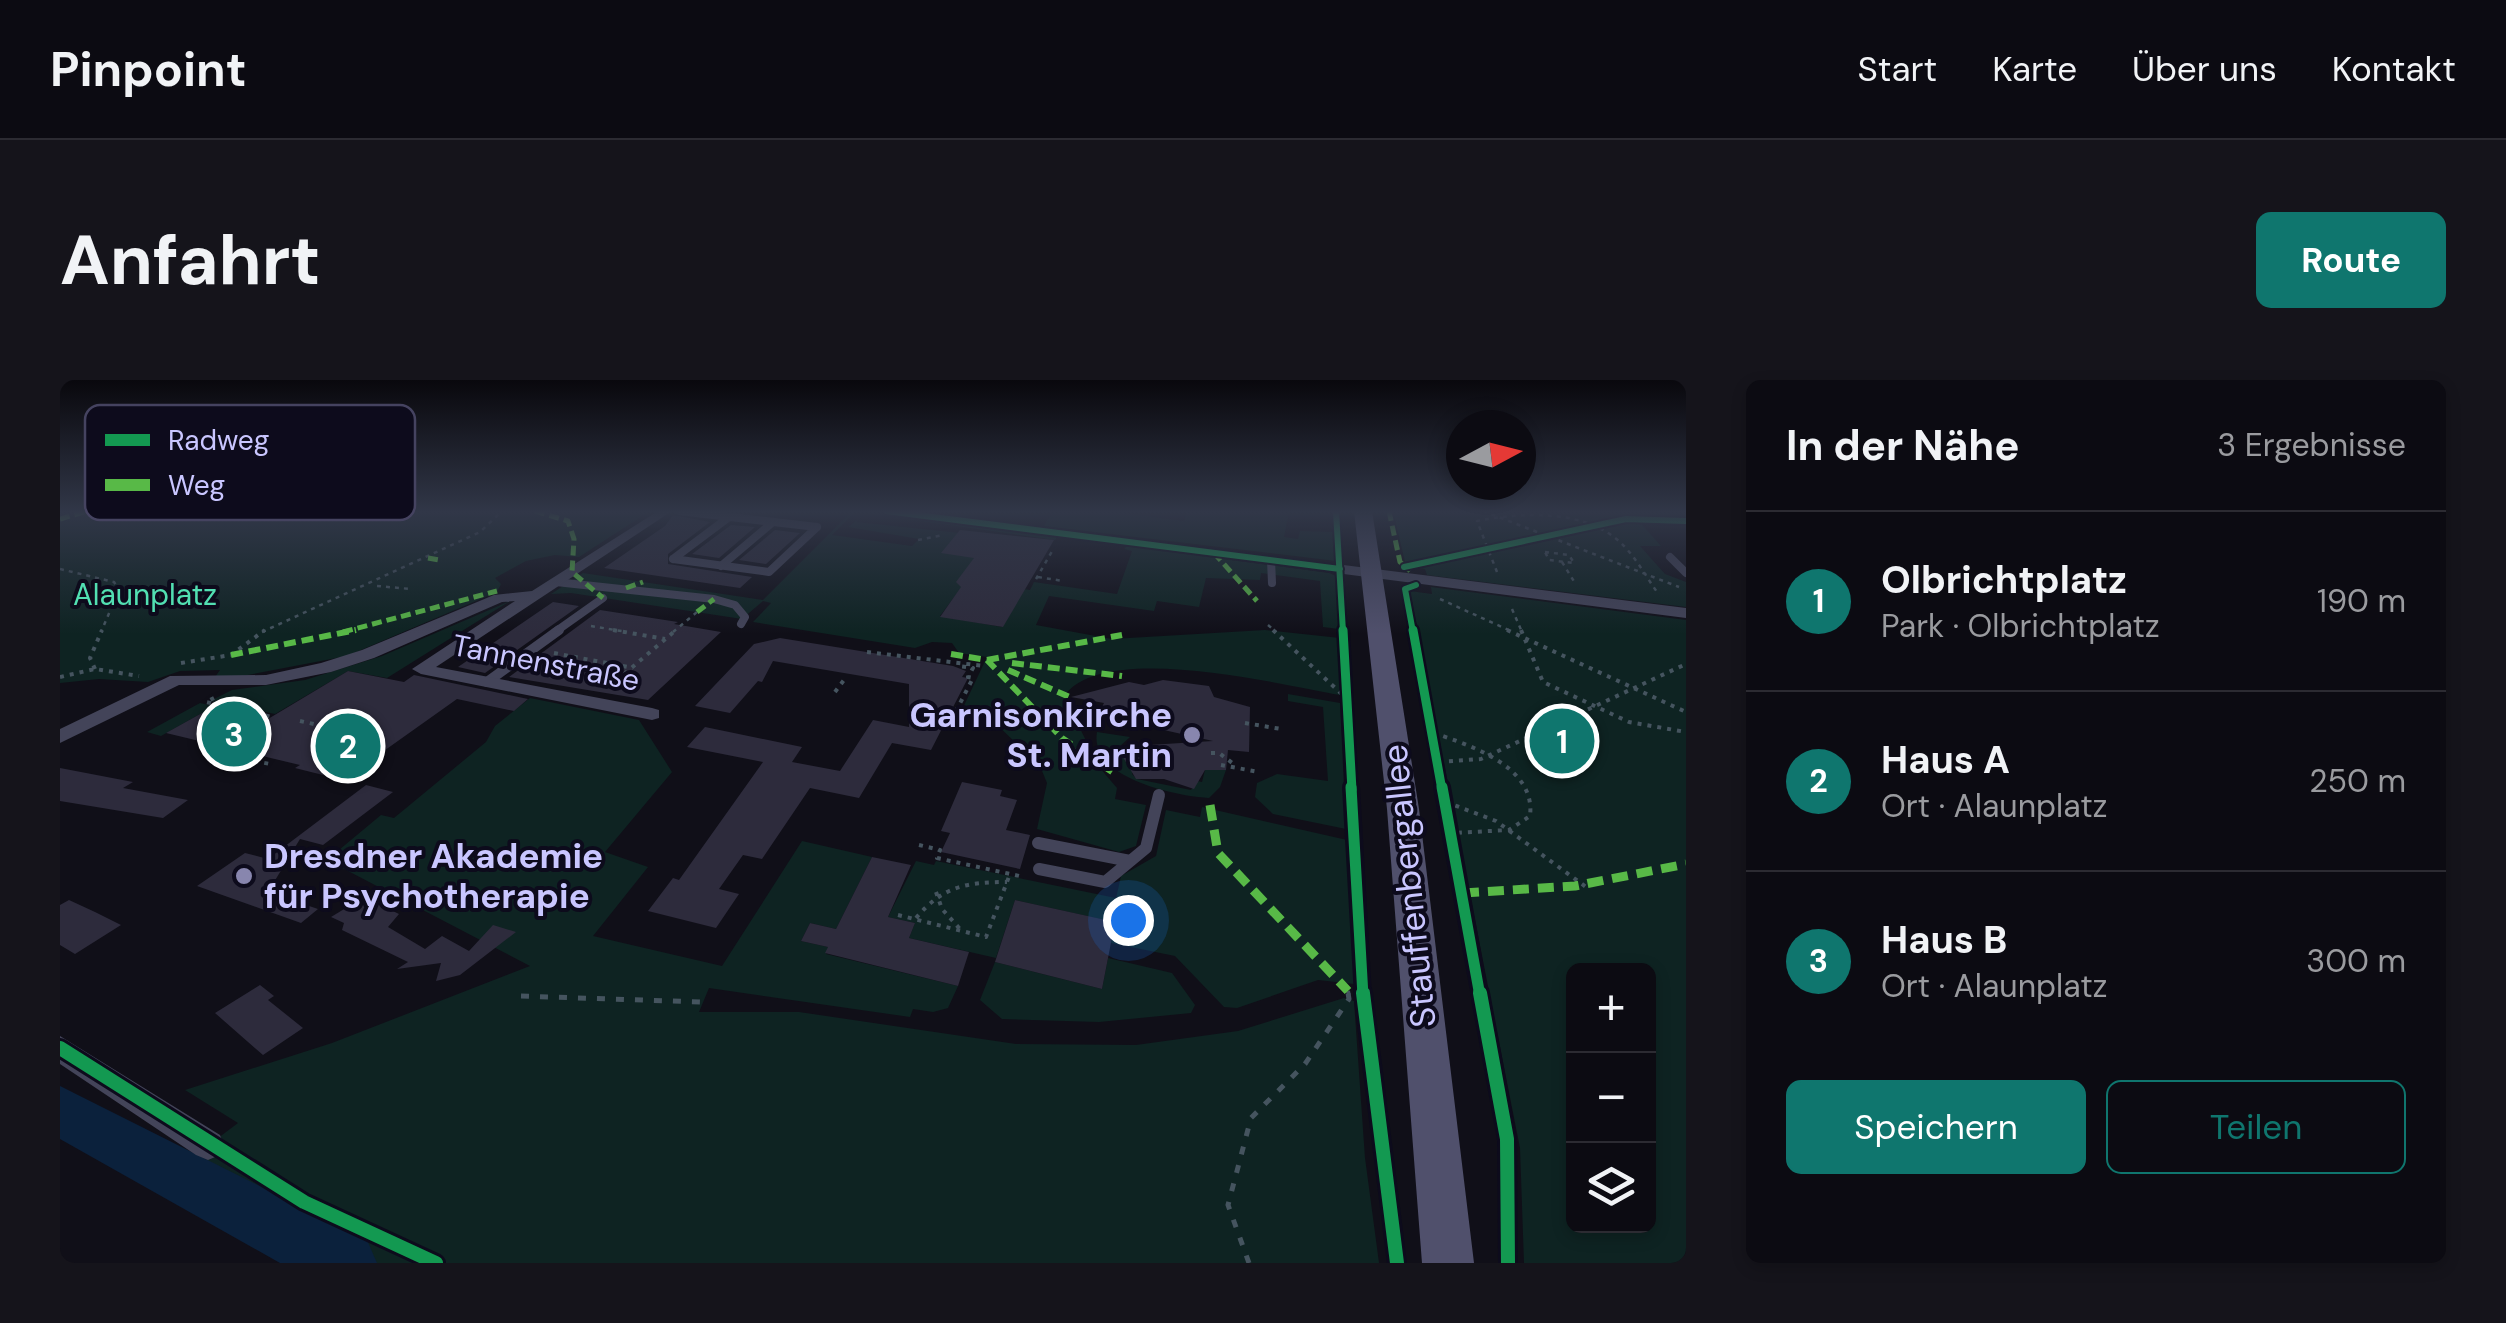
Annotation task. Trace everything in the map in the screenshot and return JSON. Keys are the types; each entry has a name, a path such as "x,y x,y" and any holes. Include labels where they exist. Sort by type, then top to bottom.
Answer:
{"main road":[{"name":"Stauffenbergallee","path":"1370,552 1404,826 1447,1258"}],"street":[{"name":"Tannenstraße","path":"602,552 421,669 652,714"},
{"path":"1211,552 1678,612"},
{"path":"60,737 163,684 198,677 244,681 325,668 500,598 535,595"},
{"path":"60,1048 208,1145"}],"lane":[{"path":"682,552 673,559 768,572 790,552"},
{"path":"722,566 738,552"},
{"path":"1670,557 1686,573"},
{"path":"1271,560 1272,583"},
{"path":"556,582 714,600 734,605 745,617 742,624"},
{"path":"487,682 602,598"},
{"path":"1039,868 1105,882 1146,848 1159,795"},
{"path":"1038,843 1130,860"}],"path":[{"path":"232,655 266,630 439,552"},
{"path":"1051,552 1036,578 1063,581"},
{"path":"1432,564 1483,552"},
{"path":"1489,552 1543,682 1629,722 1686,732"},
{"path":"1544,552 1549,560 1574,563 1569,555 1546,552"},
{"path":"1589,552 1686,590"},
{"path":"1628,552 1678,612"},
{"path":"1562,562 1578,589"},
{"path":"60,569 114,582 119,590 90,658 95,669"},
{"path":"372,585 411,589"},
{"path":"1430,592 1686,712"},
{"path":"592,702 697,612"},
{"path":"569,622 666,639"},
{"path":"1268,624 1347,699"},
{"path":"532,650 632,668"},
{"path":"868,650 973,668 968,677 973,678 955,713 947,711"},
{"path":"959,666 961,662 984,666"},
{"path":"1439,762 1466,762 1489,756 1686,664"},
{"path":"60,677 95,669 163,684"},
{"path":"836,692 846,676"},
{"path":"244,681 206,702 272,717"},
{"path":"300,721 328,727"},
{"path":"1245,723 1281,730"},
{"path":"1434,733 1489,756 1525,783 1531,796 1530,816 1509,830 1452,833"},
{"path":"315,735 332,738"},
{"path":"1211,754 1219,752 1238,768"},
{"path":"226,755 270,764"},
{"path":"1221,764 1260,772"},
{"path":"1446,802 1509,830 1586,887"},
{"path":"898,914 986,936 1010,874 937,858 940,850 919,845"},
{"path":"915,919 936,892 964,882 1007,882"},
{"path":"936,892 942,909 962,930"},
{"path":"1249,1263 1228,1205 1251,1118 1305,1064 1349,1000 1348,991"},
{"path":"521,996 702,1002"}],"green space":[{"name":"Alaunplatz","path":"60,552 586,552 579,557 555,555 526,561 495,578 501,584 497,592 347,656 232,678 215,677 220,670 180,671 148,682 99,679 60,683"},
{"path":"811,552 986,552 965,579 958,579 964,584 940,616 1002,627 1011,613 1006,586 1030,590 1034,582 1117,594 1132,552 1173,552 1329,573 1336,576 1339,629 1323,627 1320,581 1261,573 1260,580 1206,578 1199,607 1157,601 1154,611 1049,596 1036,625 1112,639 1265,630 1340,638 1340,695 1237,676 1153,668 1085,679 1064,696 1099,767 1117,788 1115,799 1146,805 1136,846 1119,852 1037,829 1047,783 1040,766 992,720 960,714 987,657 959,653 952,643 932,642 915,648 753,622 771,603 763,601 742,619 571,593 551,594 583,573 763,600"},
{"path":"1263,552 1335,552 1336,561"},
{"path":"1403,552 1646,552 1665,574 1686,582 1686,607 1427,575 1425,569 1406,566"},
{"path":"1431,587 1686,620 1686,1263 1524,1263 1520,1148 1410,591 1432,594"},
{"path":"510,601 387,678 348,671 275,714 210,701 232,690 305,680 382,656"},
{"path":"1288,694 1340,703 1346,829 1273,814 1255,797 1257,783 1277,774 1328,781 1323,707 1288,701"},
{"path":"530,698 639,720 672,772 605,852 648,867 593,936 722,966 802,841 872,857 836,929 810,923 801,941 828,947 826,954 958,986 948,1008 933,1012 913,1009 910,1017 709,988 699,1012 799,1012 1016,1044 1136,1045 1238,1031 1344,998 1354,1001 1365,1158 1379,1263 305,1263 157,1184 238,1123 185,1090 332,1043 530,966 327,860 381,815 394,818 486,742 495,726"},
{"path":"200,703 268,718 256,726 202,713 161,736 147,732"},
{"path":"1097,732 1130,737 1118,748 1135,764 1132,774 1137,779 1191,790 1197,781 1202,782 1205,770 1226,770 1220,787 1209,798 1137,782 1106,761 1098,748"},
{"path":"1202,807 1347,840 1354,984 1318,980 1237,1008 1224,1007 1175,956 1111,943 1114,922 1015,900 996,958 909,938 915,923 888,917 916,861 934,865 936,861 1116,898 1121,876 1156,856 1166,810 1200,817"},
{"path":"1108,958 1172,973 1195,1005 1191,1013 1099,1022 1002,1019 980,1000 995,962 1102,989"}],"building":[{"path":"627,552 670,552 668,564 752,577 740,588 604,568"},
{"path":"694,552 726,552 719,558 692,554"},
{"path":"748,552 779,552 766,564 739,560"},
{"path":"1047,552 1003,627 940,617 961,587 956,582 974,558 941,553"},
{"path":"553,602 579,606 485,673 458,667"},
{"path":"600,610 721,632 648,700 509,677"},
{"path":"780,638 953,666 966,671 962,677 968,678 931,750 892,743 859,798 810,788 762,859 743,855 719,889 739,894 716,928 648,911 673,878 679,880 763,762 687,747 705,727 802,747 792,762 840,771 873,720 909,727 909,684 773,661 762,682 758,681 730,713 695,706 754,644"},
{"path":"348,671 404,682 414,675 528,699 514,711 457,699 343,780 295,768 300,765 166,733 202,713 258,725"},
{"name":"Garnisonkirche St. Martin","path":"1163,680 1209,686 1214,697 1250,707 1249,752 1228,750 1226,770 1205,770 1194,789 1164,779 1136,779 1117,747 1213,741 1119,720 1122,716 1100,711 1104,703 1071,697 1129,682 1144,685"},
{"path":"60,768 133,782 123,788 188,800 163,818 60,801"},
{"path":"962,782 1002,790 1000,796 1017,800 1006,830 1030,835 1020,869 941,852 950,833 941,831"},
{"path":"366,785 393,792 323,845 300,839 268,892 318,909 301,923 197,886 245,853 268,859"},
{"path":"872,857 911,865 888,917 915,923 909,938 969,952 958,986 825,953 828,947 801,941 810,923 836,929"},
{"path":"364,897 399,914 388,927 425,949 442,936 469,951 493,925 516,932 460,975 436,981 441,963 397,969 408,962 342,930 344,923 331,917"},
{"path":"69,900 121,925 75,954 60,945 60,905"},
{"path":"1015,900 1115,922 1102,989 995,962"},
{"path":"260,985 274,996 268,1000 303,1028 263,1055 215,1013"}],"waterway":[{"path":"60,1110 344,1263"}],"marked path":[{"path":"573,552 572,572 603,598"},
{"path":"1398,552 1400,562 1410,571"},
{"path":"1214,553 1257,601"},
{"path":"428,558 439,560"},
{"path":"626,588 643,582"},
{"path":"231,655 385,624 497,591"},
{"path":"697,612 714,599"},
{"path":"987,660 1122,635"},
{"path":"951,654 987,660 1062,738 1112,772"},
{"path":"1012,663 1122,676"},
{"path":"1008,670 1072,698"},
{"path":"1210,805 1218,853 1348,991"},
{"path":"1463,893 1575,886 1686,864"}],"cycle path":[{"path":"1209,552 1340,569"},
{"path":"1338,552 1363,994 1397,1263"},
{"path":"1404,567 1472,552"},
{"path":"1416,585 1405,589 1507,1139 1508,1263"},
{"path":"60,1048 304,1202 436,1263"}],"place":[{"name":"Haus B","path":"234,734"},
{"name":"Garnisonkirche St. Martin","path":"1192,735"},
{"name":"Olbrichtplatz","path":"1562,741"},
{"name":"Haus A","path":"348,746"},
{"name":"Dresdner Akademie für Psychotherapie","path":"244,876"}]}
